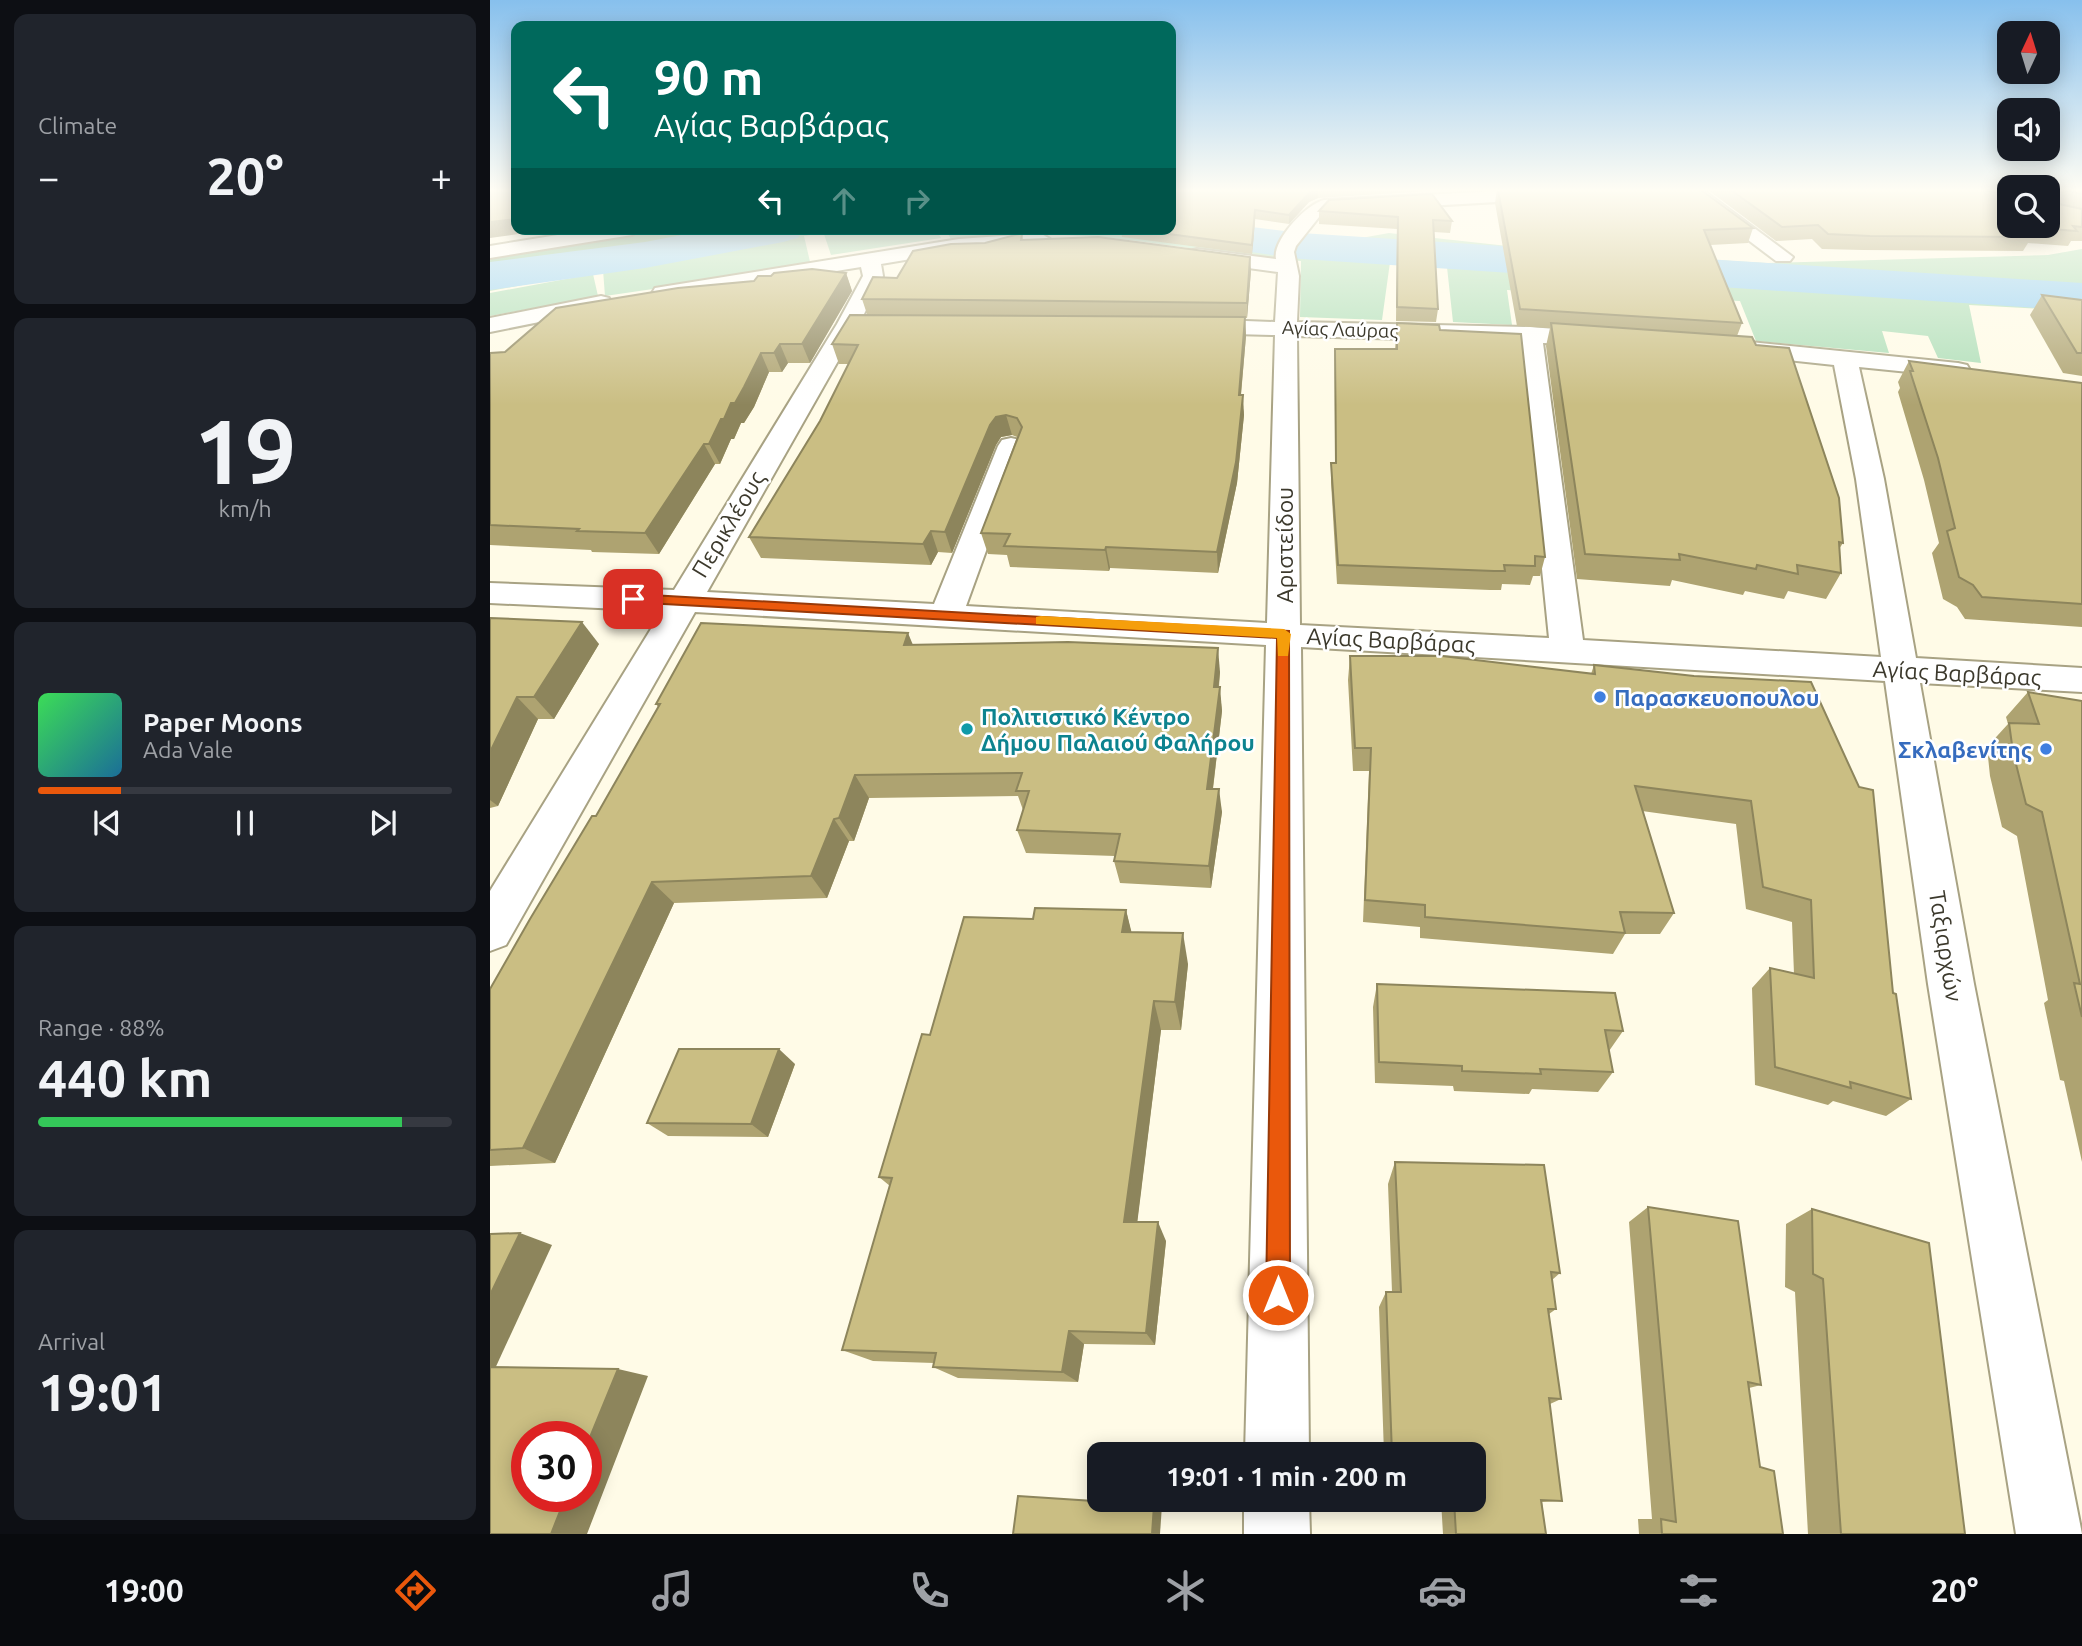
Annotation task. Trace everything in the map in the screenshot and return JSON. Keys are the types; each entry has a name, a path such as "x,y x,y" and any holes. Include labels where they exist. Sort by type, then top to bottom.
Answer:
{"street":[{"path":"644,296 860,262"},
{"name":"Περικλέους","path":"490,931 848,324 873,276 870,262"},
{"name":"Αριστείδου","path":"1277,1442 1288,262"},
{"path":"504,329 616,300"},
{"path":"848,324 876,324"},
{"name":"Αγίας Λαύρας","path":"1178,326 1530,334 1628,340"},
{"path":"1530,334 1567,649"},
{"path":"1720,346 1975,372"},
{"name":"Ταξιαρχών","path":"1845,358 1870,479 1903,670 1951,984 2049,1534"},
{"path":"946,615 1011,446"},
{"name":"Αγίας Βαρβάρας","path":"490,593 946,615 2082,680"},
{"path":"1277,1512 1277,1534"}],"green space":[{"path":"490,262 810,262 811,266 605,296 603,270 490,291"},
{"path":"490,262 570,262 552,265 490,271"},
{"path":"1301,262 1390,262 1382,320 1300,317"},
{"path":"1446,262 2082,262 2082,311 1969,305 1981,363 1938,358 1928,336 1882,331 1889,353 1756,341 1740,301 1507,290 1512,325 1453,322"},
{"path":"593,274 598,296 490,316 490,293"}],"building":[{"path":"907,262 1250,262 1247,303 862,299 873,277 897,278"},
{"path":"1398,262 1435,262 1438,309 1397,307"},
{"path":"1511,262 1717,262 1742,323 1520,309"},
{"path":"812,269 846,273 802,344 780,344 774,353 761,353 735,403 731,403 709,444 704,444 645,533 490,525 490,353 505,352 556,308 678,288 754,281 758,276"},
{"path":"2042,295 2082,300 2082,353 2077,353"},
{"path":"850,315 1245,317 1239,395 1243,395 1236,462 1217,552 1004,546 1010,534 981,533 1022,427 1017,418 1006,415 996,417 990,425 945,532 931,531 923,544 749,537 820,421 858,345 832,344"},
{"path":"1397,323 1439,325 1440,330 1521,334 1545,557 1535,556 1535,566 1504,565 1505,571 1494,571 1338,565 1331,463 1336,463 1335,349 1397,349"},
{"path":"1551,323 1752,337 1756,345 1789,348 1839,498 1843,543 1839,542 1841,573 1797,565 1798,574 1679,554 1680,560 1585,554"},
{"path":"1909,361 2082,383 2082,604 1982,597 1973,585 1959,577 1947,531 1955,528 1938,458"},
{"path":"490,618 582,622 534,697 517,697 490,752"},
{"path":"701,623 908,633 904,645 1068,642 1218,648 1214,687 1220,687 1207,789 1219,789 1209,866 1114,861 1120,834 1017,830 1029,791 1016,791 1022,773 855,775 839,818 834,819 811,876 652,882 523,1148 490,1150 490,989 592,816 596,816 660,704 656,704"},
{"path":"1350,656 1442,656 1595,674 1594,665 1694,676 1811,682 1859,787 1873,790 1893,993 1896,994 1911,1099 1850,1082 1851,1088 1775,1067 1770,968 1814,978 1811,900 1763,887 1751,801 1635,786 1674,913 1620,912 1625,933 1425,917 1425,905 1365,900 1371,748 1355,748"},
{"path":"2028,692 2082,701 2082,1017 2074,983 2080,984 2042,812 2026,804 2013,752 2009,723 2039,724"},
{"path":"1035,908 1126,910 1122,932 1183,933 1175,1002 1154,1001 1124,1222 1158,1222 1146,1333 1069,1331 1062,1372 933,1367 936,1353 842,1350 892,1178 879,1177 922,1034 930,1035 964,917 1033,919"},
{"path":"1377,984 1615,993 1623,1031 1605,1030 1613,1072 1540,1069 1541,1074 1462,1071 1462,1066 1379,1062"},
{"path":"679,1049 779,1049 751,1124 647,1123"},
{"path":"1395,1162 1544,1165 1560,1273 1551,1272 1556,1309 1548,1309 1561,1399 1549,1398 1562,1501 1541,1500 1546,1534 1456,1534 1455,1512 1486,1512 1486,1442 1392,1442 1386,1292 1401,1292"},
{"path":"1648,1207 1738,1221 1761,1385 1748,1382 1760,1467 1774,1471 1783,1534 1662,1534 1661,1519 1676,1522"},
{"path":"1812,1209 1929,1243 1965,1534 1841,1534 1823,1279 1813,1274"},
{"path":"520,1233 490,1295 490,1234"},
{"path":"490,1367 618,1369 597,1421 511,1421 511,1512 560,1512 551,1534 490,1534"},
{"path":"1018,1496 1087,1501 1087,1512 1154,1512 1152,1534 1013,1534"}],"waterway":[{"path":"490,276 596,262"},
{"path":"1540,262 2082,297"}],"slow traffic":[{"path":"1041,620 1284,634 1283,653"}],"place":[{"name":"Παρασκευοπουλου","path":"1600,697"},
{"name":"Πολιτιστικό Κέντρο Δήμου Παλαιού Φαλήρου","path":"967,729"},
{"name":"Σκλαβενίτης","path":"2046,749"}],"route":[{"path":"633,599 1284,634 1279,922 1278,1295"}]}
